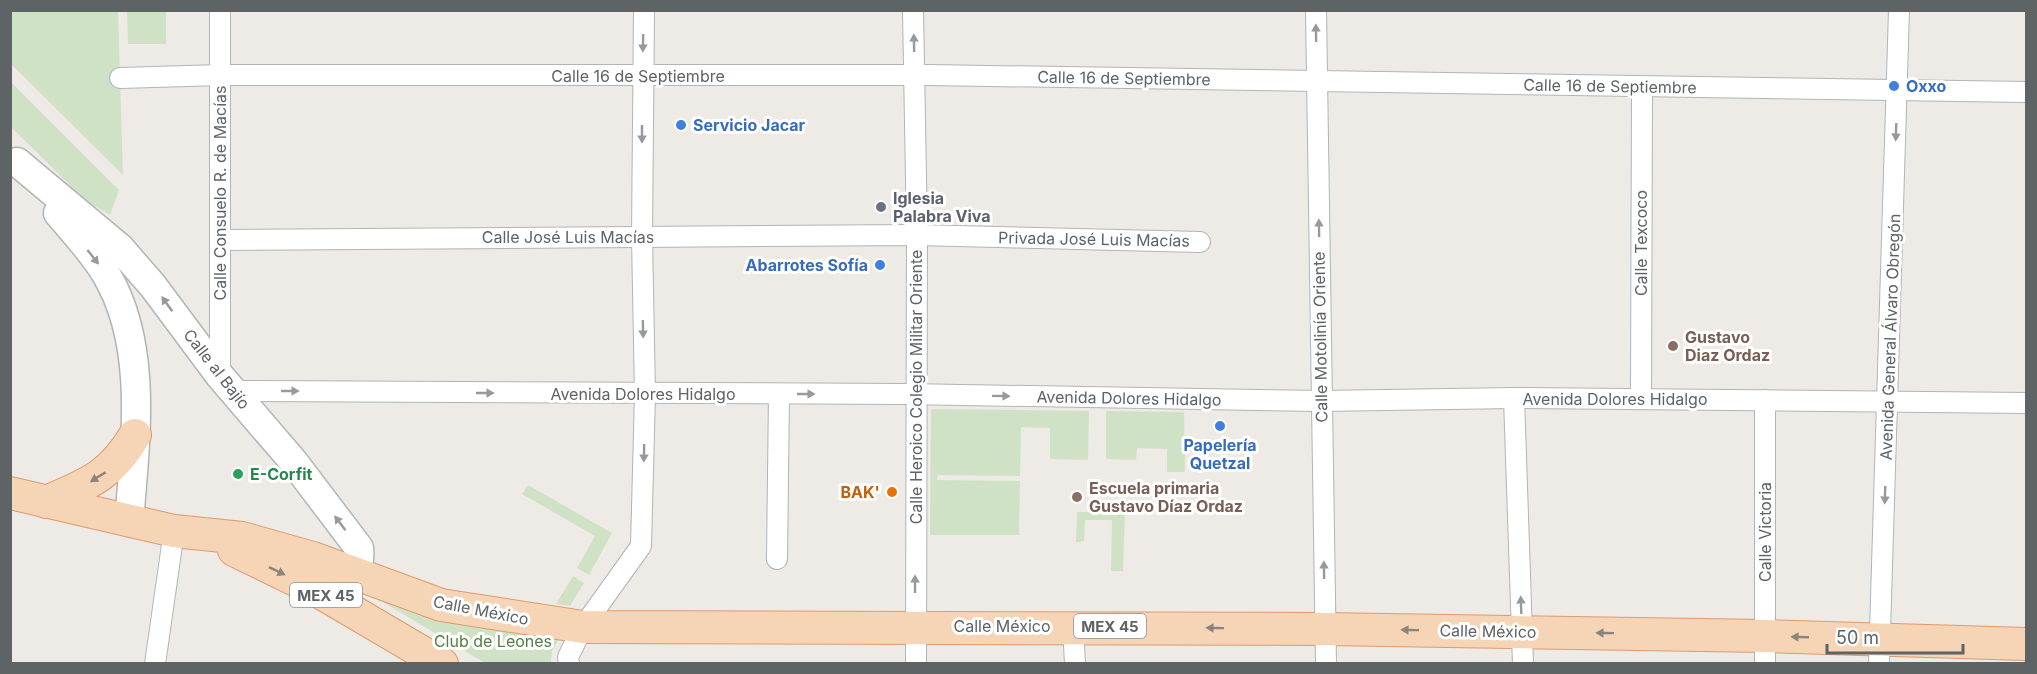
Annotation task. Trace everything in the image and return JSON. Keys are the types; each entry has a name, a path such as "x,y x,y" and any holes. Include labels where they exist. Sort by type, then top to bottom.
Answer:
{"main road":[{"path":"46,502 81,487 113,467 135,435"},
{"name":"MEX 45","path":"10,493 129,522 206,536 333,599 442,663"},
{"name":"Calle México","path":"206,536 242,537 314,558 441,605 582,627 1073,626 1522,632 1765,650 1879,652 2026,644"}],"street":[{"name":"Calle Consuelo R. de Macías","path":"220,10 220,240 226,384"},
{"path":"569,663 568,657 582,627 641,546 645,394 642,237 644,10"},
{"name":"Calle Heroico Colegio Militar Oriente","path":"913,10 917,235 916,663"},
{"name":"Calle Motolinía Oriente","path":"1316,10 1326,663"},
{"name":"Avenida General Álvaro Obregón","path":"1879,652 1899,10"},
{"name":"Calle 16 de Septiembre","path":"120,78 221,75 914,75 2026,92"},
{"name":"Calle Texcoco","path":"1641,399 1642,87"},
{"path":"14,159 93,256 114,291 132,349 135,435 129,522"},
{"name":"Calle al Bajío","path":"14,159 120,248 153,286 226,384 293,461 359,548 360,560 356,574"},
{"name":"Calle José Luis Macías","path":"220,240 917,235"},
{"name":"Privada José Luis Macías","path":"917,235 1200,242"},
{"name":"Avenida Dolores Hidalgo","path":"226,384 645,394 917,395 1322,401 1514,398 2026,403"},
{"path":"777,559 779,394"},
{"path":"1514,398 1523,663"},
{"name":"Calle Victoria","path":"1765,400 1765,650"},
{"path":"155,663 174,531"},
{"path":"333,599 356,574"},
{"path":"1073,626 1075,663"}],"green space":[{"path":"10,11 118,11 123,175 11,64"},
{"path":"127,11 166,11 166,44 128,44"},
{"path":"10,81 119,190 110,215 83,198 11,127"},
{"path":"931,409 1089,411 1088,460 1050,459 1050,428 1021,427 1020,476 938,475 937,480 1020,481 1019,535 930,535"},
{"path":"1106,411 1184,412 1185,472 1167,472 1167,449 1137,448 1136,460 1106,459"},
{"path":"528,485 612,533 589,575 577,568 595,536 522,494"},
{"path":"1077,512 1125,512 1123,571 1111,571 1112,520 1085,520 1084,541 1076,542"},
{"path":"573,576 584,583 570,606 556,604"},
{"name":"Club de Leones","path":"361,589 564,631 552,651 551,663 485,663"}],"place":[{"name":"Oxxo","path":"1894,86"},
{"name":"Servicio Jacar","path":"681,125"},
{"name":"Iglesia Palabra Viva","path":"881,207"},
{"name":"Abarrotes Sofía","path":"880,265"},
{"name":"Gustavo Diaz Ordaz","path":"1673,346"},
{"name":"Papelería Quetzal","path":"1220,426"},
{"name":"E-Corfit","path":"238,474"},
{"name":"BAK'","path":"892,492"},
{"name":"Escuela primaria Gustavo Díaz Ordaz","path":"1077,497"}]}
